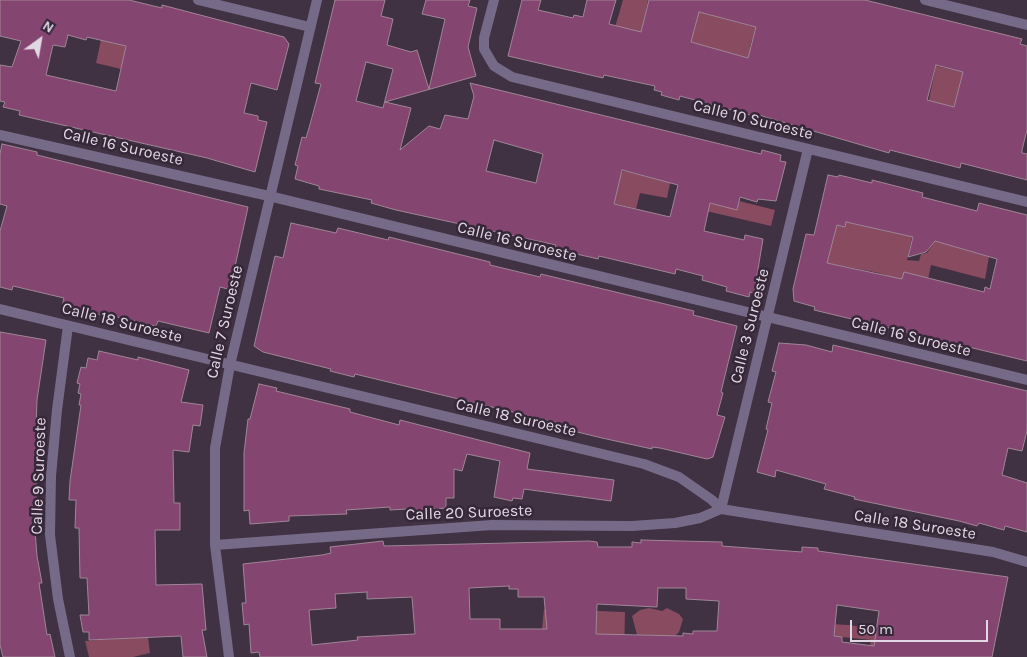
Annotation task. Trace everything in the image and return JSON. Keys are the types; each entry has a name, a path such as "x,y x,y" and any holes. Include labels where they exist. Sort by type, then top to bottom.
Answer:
{"street":[{"path":"198,0 310,28"},
{"name":"Calle 7 Suroeste","path":"229,657 215,545 215,448 230,365 317,0"},
{"name":"Calle 10 Suroeste","path":"494,0 484,38 484,49 494,66 512,77 1027,202"},
{"path":"925,0 1027,25"},
{"name":"Calle 16 Suroeste","path":"0,134 269,196 1027,380"},
{"name":"Calle 3 Suroeste","path":"722,509 808,149"},
{"name":"Calle 18 Suroeste","path":"0,310 644,464 679,477 722,509 1023,560"},
{"name":"Calle 9 Suroeste","path":"68,326 53,448 50,535 58,599 70,657"},
{"name":"Calle 20 Suroeste","path":"215,545 492,525 654,525 700,518 722,509"}],"shaded area":[{"path":"623,0 648,0 644,21 700,8 724,19 756,27 750,47 763,51 760,61 613,34"},
{"path":"101,40 126,46 123,60 148,66 146,75 96,63"},
{"path":"936,66 963,72 954,107 928,104"},
{"path":"624,171 670,183 667,198 640,193 636,209 612,203 621,173"},
{"path":"694,194 737,210 739,201 775,210 771,226 693,208"},
{"path":"846,222 912,237 907,260 919,261 921,254 927,253 935,241 989,257 985,279 931,265 926,289 879,273 827,263 836,224 845,227"},
{"path":"649,608 662,611 667,608 679,614 683,619 679,632 675,636 637,635 632,616 640,610"},
{"path":"544,609 625,612 624,657 603,647 542,629"},
{"path":"791,622 849,625 915,634 869,652 871,640 832,636"},
{"path":"148,637 150,653 133,657 89,657 85,641"}],"building":[{"path":"0,0 129,0 162,8 162,5 284,37 289,44 277,90 251,83 244,113 258,116 258,120 267,122 255,172 207,158 19,115 20,111 3,107 5,102 0,101 0,65 12,67 21,41 0,36","holes":["68,35 86,40 87,37 126,46 116,91 46,75 53,45 65,47"]},
{"path":"335,0 385,0 381,16 393,19 387,45 411,52 417,50 429,89 445,19 422,14 426,0 470,0 468,6 477,8 468,47 476,76 385,102 411,108 400,150 429,126 440,129 445,115 468,119 474,96 470,83 761,154 762,150 781,155 780,161 786,162 776,201 758,199 757,202 740,197 737,210 710,203 704,231 744,240 745,235 763,239 754,293 750,292 749,297 726,291 727,287 702,280 703,276 676,269 675,274 599,256 598,259 555,249 556,245 396,210 371,203 372,200 319,189 319,186 295,179 298,166 295,165 302,137 306,138 321,84 315,83","holes":["366,62 393,69 383,108 356,101","494,140 543,154 536,183 486,171","622,170 678,185 670,217 614,204"]},
{"path":"522,0 541,0 538,10 573,18 574,15 583,17 587,0 616,0 609,24 641,32 649,0 865,0 1022,39 1020,44 1027,46 1027,130 1022,153 1027,154 1027,180 961,163 960,168 890,150 889,153 755,114 754,116 680,96 679,100 661,95 662,92 654,90 655,86 604,75 603,78 508,56","holes":["699,12 756,27 748,58 691,42","936,65 963,72 954,107 927,100"]},
{"path":"2,144 37,152 37,155 248,207 231,285 228,289 220,287 209,333 158,321 156,326 113,316 113,318 62,306 64,298 13,286 12,290 0,287 0,231 7,206 0,204 0,154"},
{"path":"828,175 838,177 839,175 872,183 872,180 923,193 922,197 977,211 979,203 1027,215 1027,361 814,310 815,307 794,301 793,289 806,234 814,235","holes":["846,222 913,237 908,257 926,252 935,241 997,259 990,289 985,287 984,292 904,272 902,279 827,263 837,225 845,227"]},
{"path":"291,223 336,233 338,228 388,240 389,237 490,262 490,265 540,277 541,274 694,311 693,315 737,326 717,415 725,417 713,457 707,459 660,448 652,447 652,449 602,438 557,427 558,423 355,374 354,377 330,371 331,369 263,352 254,346 275,256 283,258"},
{"path":"0,332 46,340 37,400 36,428 39,428 38,453 36,453 36,505 33,505 37,556 42,583 39,583 47,635 50,634 55,657 3,657 0,645"},
{"path":"779,343 806,345 832,352 833,345 1027,391 1027,431 1022,451 1008,448 1002,475 1027,483 1027,532 1005,526 1004,530 979,523 977,526 854,499 855,497 824,489 826,484 776,470 775,477 757,472 768,430 766,429 772,403 768,402 776,372 772,371"},
{"path":"99,351 138,360 138,357 189,370 181,402 203,405 200,426 193,425 189,452 173,450 174,503 180,503 180,530 155,530 156,585 202,584 206,630 202,630 207,657 183,657 181,636 89,640 89,632 83,632 80,615 89,615 87,578 80,578 79,528 75,528 76,500 69,500 70,481 81,405 79,405 81,394 78,393 80,384 77,383 81,367 86,368 88,358 97,360"},
{"path":"259,384 277,388 276,391 350,409 350,412 399,425 400,420 530,453 527,469 614,480 611,501 524,489 522,499 513,498 512,501 494,497 500,461 467,454 462,471 454,469 454,498 446,498 446,508 408,511 407,509 390,510 390,507 346,510 347,514 289,516 289,521 250,524 249,510 244,511 244,453 248,419 250,419"},
{"path":"641,540 722,542 722,546 802,552 802,547 818,548 818,551 1008,577 992,657 260,657 259,652 251,653 249,624 244,625 242,603 246,603 243,564 322,555 331,553 330,547 383,541 384,546 589,541 597,542 598,547 632,547 632,542 641,543","holes":["509,586 509,589 518,589 518,597 544,597 547,629 500,629 500,619 470,619 469,588","658,588 686,588 686,599 719,601 717,631 693,631 693,634 683,633 683,636 596,634 597,604 657,607","367,592 367,599 412,597 415,634 357,637 358,640 312,645 309,610 336,608 335,594","837,605 879,611 874,646 842,642 842,637 834,636"]}]}
